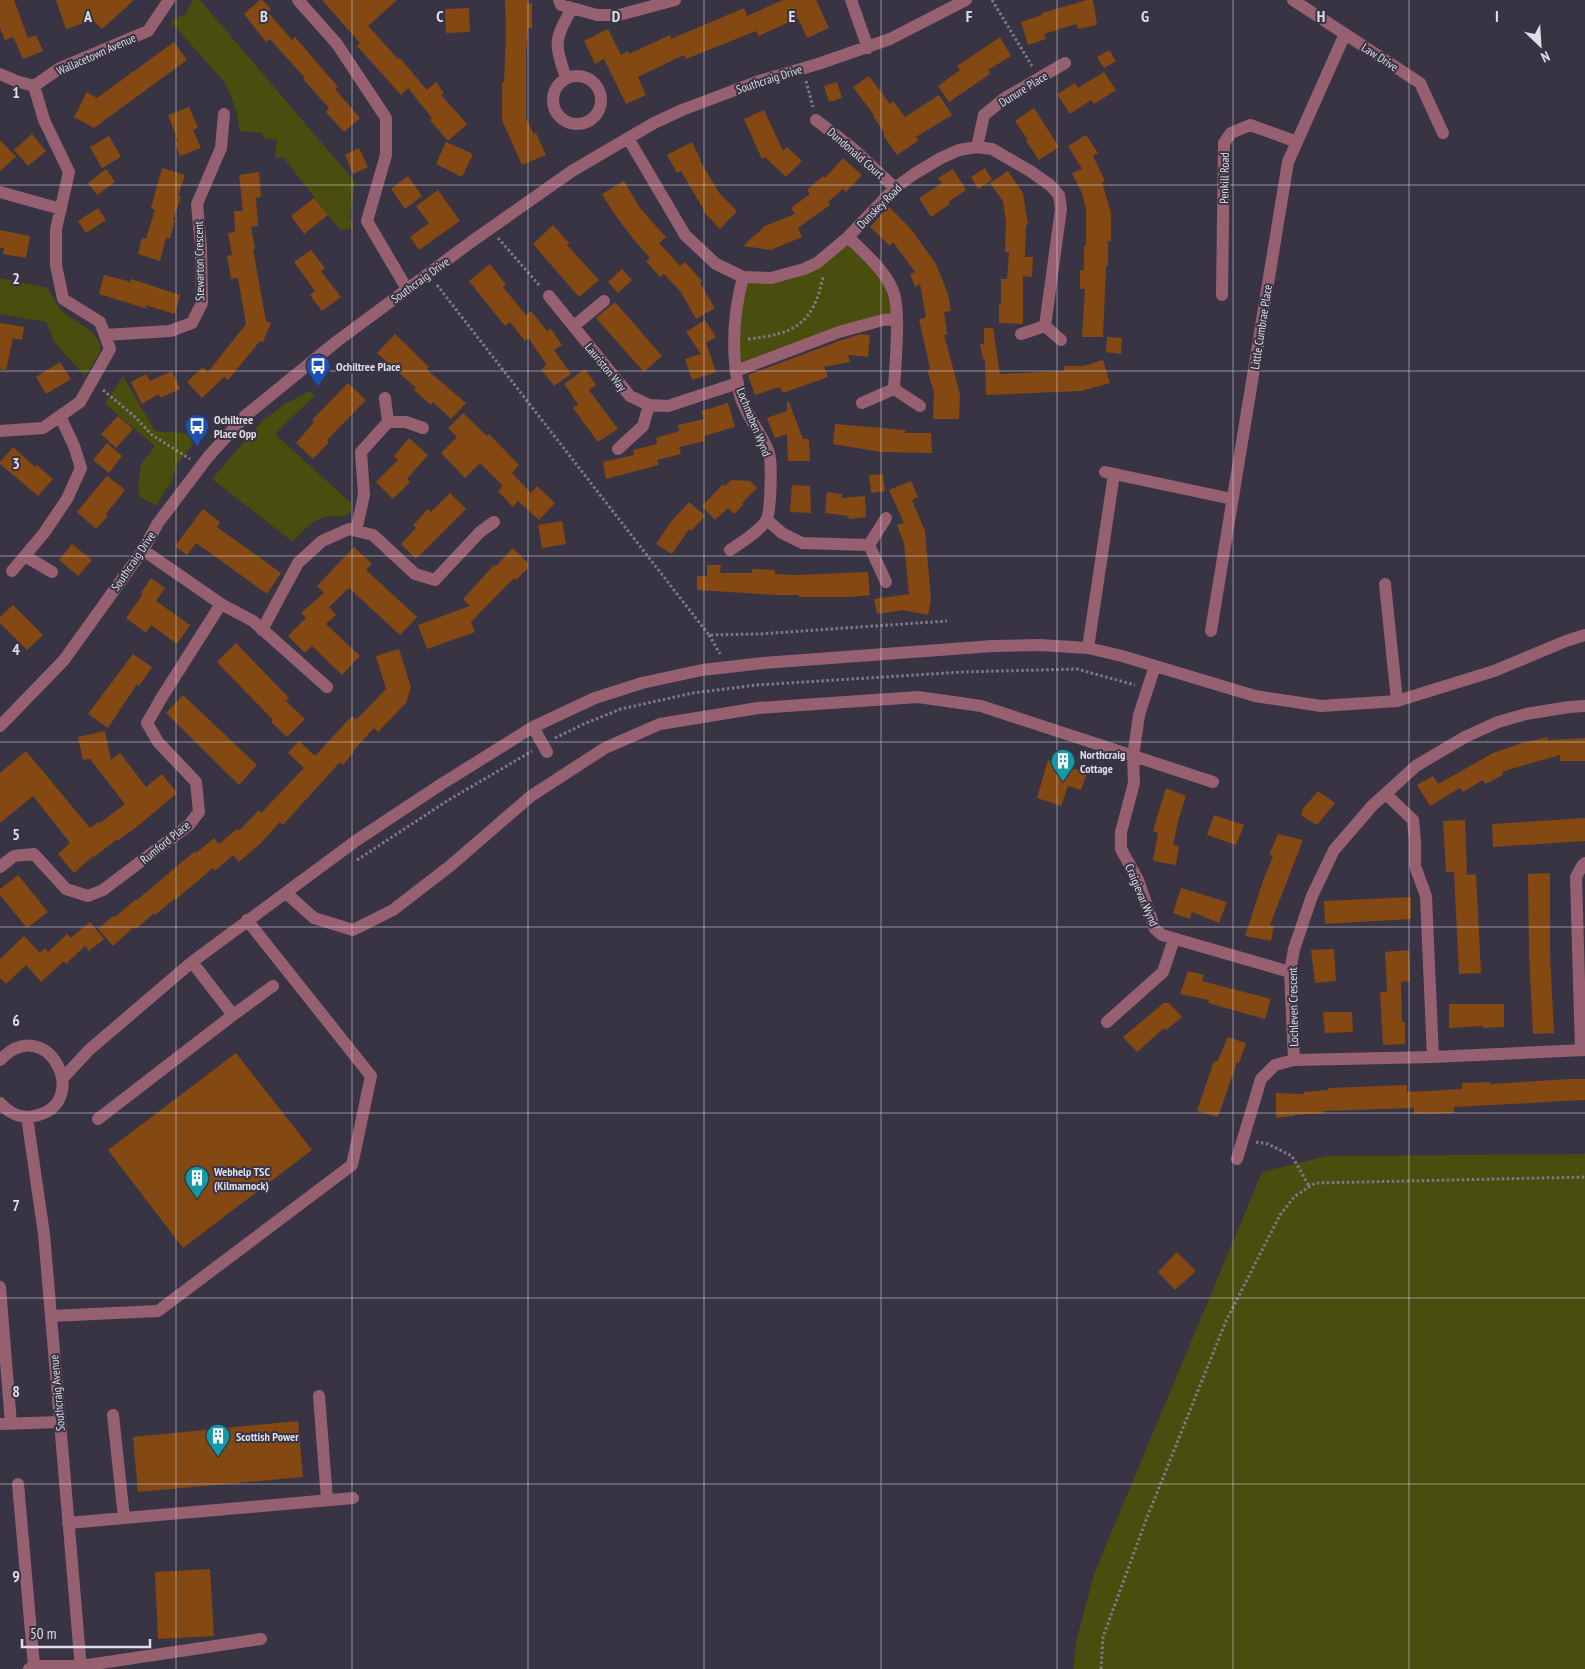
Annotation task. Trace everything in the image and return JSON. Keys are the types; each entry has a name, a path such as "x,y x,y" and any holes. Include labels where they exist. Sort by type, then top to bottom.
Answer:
{"street":[{"name":"Wallacetown Avenue","path":"34,86 60,68 148,31 169,0"},
{"path":"298,0 337,44 386,118 386,155 366,221 407,289"},
{"path":"559,0 561,5 597,15 619,15 675,0"},
{"path":"851,0 868,48"},
{"name":"Southcraig Drive","path":"0,726 64,660 143,550 158,523 201,466 245,416 336,342 490,228 572,171 628,138 682,110 759,81 868,48 890,39 966,0"},
{"name":"Law Drive","path":"1293,0 1420,83 1443,133"},
{"path":"566,78 557,50 558,34 572,8"},
{"name":"Little Cumbrae Place","path":"1210,630 1288,162 1344,34"},
{"name":"Dunure Place","path":"977,147 984,115 1005,98 1065,63"},
{"path":"0,74 34,86 44,120 69,172 56,229 56,265 62,299 100,322 110,349 80,402 43,428 0,431"},
{"name":"Stewarton Crescent","path":"104,335 170,331 192,323 202,303 201,247 197,204 221,148 224,114"},
{"name":"Dundonald Court","path":"816,120 852,146 895,188"},
{"name":"Penkill Road","path":"1222,295 1224,143 1231,133 1250,125 1297,142"},
{"name":"Dunskey Road","path":"628,138 685,235 716,264 742,277 771,278 804,269 817,263 848,237 895,188 941,158 959,150 977,147 992,149 1030,171 1050,185 1059,195 1061,210 1044,326"},
{"path":"0,192 61,210"},
{"path":"848,237 885,277 893,290 896,308 894,388"},
{"name":"Lochmaben Wynd","path":"742,277 734,340 737,377 741,398 769,454 771,496 767,520"},
{"name":"Lauriston Way","path":"549,296 630,396 649,405"},
{"path":"574,326 604,301"},
{"path":"618,449 643,426 649,405 668,406 839,332 883,320 896,319"},
{"path":"1021,334 1044,326 1061,340"},
{"path":"862,403 894,388"},
{"path":"894,388 920,406"},
{"path":"385,398 388,422"},
{"path":"12,571 44,533 67,500 81,468 74,446 60,416"},
{"path":"356,531 364,495 361,452 388,422 406,422 423,428"},
{"path":"1088,648 1109,473 1232,499"},
{"path":"869,546 886,518"},
{"path":"730,550 753,534 767,520 782,533 802,543 869,546"},
{"path":"262,630 298,563 322,541 349,529 373,535 415,574 435,580 480,532 494,522"},
{"path":"869,546 886,582"},
{"path":"143,550 221,604 252,621 327,687"},
{"path":"25,556 52,572"},
{"path":"1385,584 1397,700"},
{"name":"Rumford Place","path":"0,867 14,856 34,854 66,888 88,896 103,890 189,825 199,812 196,782 158,742 147,722 221,604"},
{"path":"63,1078 89,1050 192,962 357,840 534,727 595,698 642,683 702,670 764,662 992,646 1040,645 1088,648 1255,696 1321,706 1397,700 1494,671 1566,640 1585,634"},
{"name":"Craigievar Wynd","path":"1155,666 1140,715 1133,756 1134,783 1121,832 1122,850 1138,880 1155,929 1162,936 1290,972"},
{"path":"286,893 314,918 353,930 393,910 450,866 530,796 605,748 660,724 758,708 918,697 981,706 1213,782"},
{"name":"Lochleven Crescent","path":"1583,1050 1433,1057 1294,1060 1290,972 1294,949 1312,896 1334,850 1372,806 1416,766 1465,737 1498,722 1526,714 1569,706 1585,706"},
{"path":"534,727 548,752"},
{"path":"1386,794 1413,820 1415,866 1426,896 1433,1057"},
{"path":"1583,1050 1576,877 1585,863"},
{"path":"51,1316 158,1311 352,1165 371,1076 247,920"},
{"path":"1106,1022 1163,972 1174,939"},
{"path":"192,962 232,1015"},
{"path":"98,1119 232,1015 273,986"},
{"path":"0,1060 13,1050 21,1047 38,1048 46,1051 54,1058 60,1067 63,1078 58,1100 50,1110 39,1115 27,1117 16,1115 5,1109 0,1103"},
{"path":"1236,1159 1261,1079 1275,1065 1294,1060"},
{"name":"Southcraig Avenue","path":"27,1117 44,1234 81,1667"},
{"path":"0,1287 6,1424 60,1422"},
{"path":"319,1396 327,1500"},
{"path":"114,1415 124,1518"},
{"path":"18,1484 32,1667 81,1667 261,1639"},
{"path":"68,1523 353,1498"}],"path":[{"path":"992,0 1039,78"},
{"path":"802,68 816,120"},
{"path":"490,228 549,296"},
{"path":"734,340 784,333 797,327 804,320 816,301 821,286 823,273 817,263"},
{"path":"428,274 709,635 727,667"},
{"path":"91,382 112,396 152,435 201,466"},
{"path":"709,635 759,634 947,621"},
{"path":"1242,1140 1268,1144 1292,1156 1309,1186"},
{"path":"1101,1669 1104,1637 1170,1458 1226,1321 1280,1215 1294,1196 1315,1183 1364,1180 1585,1177"}],"shaded area":[{"path":"192,0 200,0 355,182 350,216 354,228 340,230 283,157 275,158 277,140 263,138 263,133 240,131 236,110 226,84 171,22 175,18 186,14"},
{"path":"848,240 883,278 893,317 738,368 736,343 745,278 772,280"},
{"path":"0,278 48,288 62,311 84,326 98,339 100,344 99,353 85,376 55,343 46,322 0,314"},
{"path":"123,376 155,431 201,434 178,463 171,482 156,505 140,497 138,487 141,464 155,446 105,404"},
{"path":"310,391 315,395 275,434 351,503 351,511 343,517 328,516 315,521 293,542 212,479 262,421 285,404"},
{"path":"1585,1154 1585,1669 1073,1669 1076,1642 1094,1574 1262,1172 1327,1156"}],"building":[{"path":"0,0 14,0 28,38 36,35 43,51 23,59 13,37 5,40 0,28"},
{"path":"56,0 134,0 102,29 93,20 66,29"},
{"path":"260,0 271,9 268,12 292,40 295,37 338,87 335,89 360,118 344,132 326,112 329,108 303,79 305,78 270,39 266,42 244,14"},
{"path":"322,0 397,0 368,26 398,59 400,58 427,90 436,82 444,93 441,95 467,124 448,141 430,120 432,118 408,88 401,95 357,46 360,43"},
{"path":"505,0 527,0 527,4 532,3 532,28 528,28 526,54 526,119 534,134 536,133 546,155 522,165 502,120 502,83 504,82 506,32"},
{"path":"783,0 816,0 829,28 807,38 798,18 759,36 756,31 686,59 684,55 638,77 646,95 626,104 604,59 595,64 584,41 608,29 621,55 628,51 629,54 670,35 671,39 744,8 747,16"},
{"path":"1093,0 1097,25 1078,29 1076,24 1044,34 1046,39 1028,45 1021,22 1042,15 1042,13"},
{"path":"469,8 470,32 446,33 445,9"},
{"path":"1000,37 1011,56 988,70 990,74 949,102 938,86 960,70 957,66"},
{"path":"174,42 187,60 94,128 74,117 87,92 97,98"},
{"path":"1109,50 1116,61 1104,68 1097,57"},
{"path":"1104,72 1116,90 1094,104 1091,100 1070,114 1057,94 1075,83 1078,88"},
{"path":"869,76 890,104 893,101 905,117 939,95 952,115 916,137 919,140 897,155 883,135 885,134 874,115 853,87"},
{"path":"837,82 842,98 829,102 824,86"},
{"path":"189,107 198,128 193,130 201,148 180,156 175,142 178,141 168,115"},
{"path":"1034,108 1059,147 1039,160 1015,121"},
{"path":"764,110 783,151 787,147 802,161 786,177 765,157 762,159 744,119"},
{"path":"32,134 46,151 28,166 14,150"},
{"path":"1086,135 1098,153 1093,156 1105,181 1102,182 1111,213 1111,241 1108,241 1103,337 1082,337 1085,289 1080,289 1080,270 1084,270 1086,208 1081,191 1072,173 1082,169 1068,146"},
{"path":"109,136 121,157 102,168 90,147"},
{"path":"0,140 16,157 0,171"},
{"path":"446,142 473,154 462,177 436,164"},
{"path":"692,142 700,161 720,194 737,211 720,229 703,211 681,171 677,173 667,155"},
{"path":"359,148 368,167 353,174 345,155"},
{"path":"843,158 862,175 846,192 843,189 828,202 830,205 798,228 802,237 771,250 743,246 765,226 795,214 791,208 810,194 807,190 823,176 825,178"},
{"path":"162,168 185,175 178,196 181,197 173,220 175,220 170,239 166,238 160,261 138,254 142,238 146,239 155,210 151,208"},
{"path":"985,168 992,180 978,189 971,177"},
{"path":"106,169 115,182 97,195 88,183"},
{"path":"953,169 966,190 931,217 919,198 942,183 938,178"},
{"path":"1008,171 1023,193 1028,225 1026,225 1025,257 1033,257 1032,277 1023,276 1023,324 999,323 1001,279 1007,279 1009,252 1005,252 1006,222 1003,201 990,183"},
{"path":"259,172 261,197 256,198 258,226 251,227 255,249 253,250 266,321 271,323 263,342 260,341 228,380 224,377 202,398 187,382 203,367 208,372 246,324 238,278 231,279 227,256 232,255 228,233 235,232 234,211 243,211 239,175"},
{"path":"408,176 422,196 405,209 391,189"},
{"path":"624,181 640,208 666,237 659,243 680,266 685,262 702,281 700,283 715,308 696,319 681,292 664,274 660,277 646,261 650,258 613,212 602,194"},
{"path":"438,190 460,221 419,250 410,237 429,223 416,206"},
{"path":"314,198 328,215 304,234 291,216"},
{"path":"889,207 911,229 936,264 948,294 951,311 944,312 947,335 944,335 960,394 959,419 933,419 934,392 927,370 930,369 919,319 926,318 920,284 915,287 910,274 915,272 893,242 890,246 870,227"},
{"path":"98,208 106,220 86,233 78,221"},
{"path":"553,225 569,243 567,245 599,280 579,297 533,244"},
{"path":"0,230 30,236 26,258 3,254 4,248 0,248"},
{"path":"311,250 325,268 321,271 341,297 322,311 310,295 315,291 294,262"},
{"path":"490,264 506,285 503,287 526,315 531,311 547,331 551,329 562,345 554,350 571,374 554,386 541,369 547,365 528,338 525,341 510,322 505,326 469,281"},
{"path":"622,269 632,280 618,293 608,282"},
{"path":"104,275 130,283 131,279 180,295 175,314 145,305 148,309 99,294"},
{"path":"615,302 662,356 644,372 596,318"},
{"path":"705,320 716,337 706,343 716,372 692,380 685,359 701,354 686,332"},
{"path":"0,323 24,327 22,340 13,338 6,370 0,369"},
{"path":"984,328 993,328 1000,374 1064,371 1064,366 1083,366 1103,360 1110,383 1081,391 986,395 985,359 983,359 980,344 984,344"},
{"path":"395,334 429,367 427,370 466,403 451,419 433,402 431,405 414,390 416,388 377,353"},
{"path":"861,334 870,335 868,357 848,355 850,362 824,367 828,377 783,393 780,387 755,395 748,375"},
{"path":"1107,337 1122,338 1121,354 1106,352"},
{"path":"60,362 71,379 46,394 36,377"},
{"path":"585,369 596,385 589,390 618,429 598,442 573,408 578,404 564,384"},
{"path":"172,371 180,389 160,398 159,394 142,404 131,382 146,374 150,381"},
{"path":"348,383 366,400 327,440 329,442 313,459 296,443 314,422 312,420"},
{"path":"787,402 789,402 803,439 809,439 810,461 788,461 787,434 775,438 767,418 787,411"},
{"path":"728,403 735,427 704,436 705,441 679,447 681,454 657,460 659,465 606,479 603,462 634,455 633,450 657,444 656,438 679,431 678,425 704,419 701,411"},
{"path":"463,413 487,436 489,434 519,465 512,473 531,493 537,486 555,503 539,520 518,501 513,507 498,491 503,486 480,463 465,478 441,453 457,437 448,428"},
{"path":"118,416 133,429 116,448 101,434"},
{"path":"835,424 905,430 905,433 931,433 932,453 881,452 833,444"},
{"path":"409,438 428,455 407,479 410,482 393,499 376,482 398,460 394,456"},
{"path":"107,443 122,456 109,473 93,460"},
{"path":"13,447 35,467 37,465 53,479 38,496 0,464"},
{"path":"883,474 885,491 871,493 869,475"},
{"path":"107,476 125,490 106,514 108,516 96,529 77,512"},
{"path":"731,480 750,481 757,488 734,514 728,508 715,520 702,506 723,484 725,486"},
{"path":"911,481 918,497 912,500 925,531 931,599 928,615 903,610 877,614 874,599 909,594 904,543 897,525 904,523 889,490"},
{"path":"792,485 810,486 811,513 790,512"},
{"path":"827,492 842,494 842,498 865,496 866,517 849,519 848,516 825,513"},
{"path":"450,493 466,509 416,559 401,544 416,528 413,525 428,509 431,512"},
{"path":"689,502 705,516 691,531 689,529 672,554 656,544 670,523"},
{"path":"203,509 220,522 217,527 281,573 267,594 196,543 187,555 175,546"},
{"path":"562,521 566,544 542,548 538,525"},
{"path":"72,544 92,560 78,576 59,560"},
{"path":"354,547 372,564 366,570 417,617 400,635 349,588 329,607 336,615 326,624 360,656 342,675 312,646 305,653 288,636 306,618 301,613 324,593 317,586"},
{"path":"513,548 528,563 528,568 516,580 514,578 471,622 475,632 427,649 418,625 470,606 463,599 494,565 496,566"},
{"path":"707,565 721,565 720,573 752,573 752,569 775,570 775,574 797,575 868,572 870,595 799,597 799,595 697,590 697,576 707,576"},
{"path":"151,578 165,588 156,601 190,625 177,644 151,625 146,633 126,618 143,594 141,593"},
{"path":"13,605 43,635 27,650 0,623 0,617"},
{"path":"236,643 289,698 286,701 305,719 287,737 217,662"},
{"path":"399,649 411,687 406,703 378,732 374,728 343,765 340,762 283,825 280,822 261,843 239,862 233,855 215,871 213,868 155,915 154,913 136,929 134,927 113,946 98,929 137,900 195,851 196,853 214,838 219,844 237,829 239,831 259,810 261,813 304,768 288,753 299,741 315,756 352,716 356,720 386,689 376,656"},
{"path":"133,654 152,667 139,686 137,684 108,728 88,714"},
{"path":"183,695 257,765 239,785 166,713"},
{"path":"105,731 111,760 120,753 146,787 162,774 177,793 138,826 93,856 74,873 58,854 70,843 33,796 0,823 0,773 26,751 90,828 98,822 100,823 125,804 90,759 83,760 78,737"},
{"path":"1548,737 1548,740 1585,738 1585,761 1560,761 1560,755 1521,766 1502,772 1503,775 1485,784 1483,780 1463,792 1460,788 1430,806 1417,785 1433,776 1438,784 1493,753 1522,743"},
{"name":"Northcraig Cottage","path":"1048,760 1087,773 1081,790 1068,786 1061,806 1037,798"},
{"path":"1166,788 1186,796 1173,845 1179,846 1176,865 1153,861 1158,833 1153,831"},
{"path":"1318,791 1335,803 1317,825 1302,816 1302,810"},
{"path":"1214,815 1244,825 1236,845 1207,835"},
{"path":"1585,818 1585,841 1493,847 1492,824"},
{"path":"1465,820 1467,875 1476,874 1481,973 1459,974 1454,872 1446,872 1443,821"},
{"path":"1278,834 1303,840 1270,925 1274,926 1271,941 1245,936 1273,856 1269,855"},
{"path":"1550,873 1550,954 1554,1033 1533,1034 1528,874"},
{"path":"18,875 48,912 27,928 0,895 0,889"},
{"path":"1181,888 1227,902 1219,923 1192,912 1190,919 1173,913"},
{"path":"1411,897 1411,919 1325,924 1324,901"},
{"path":"90,922 104,939 89,951 85,946 66,964 64,961 41,982 26,965 6,984 0,978 0,959 24,936 40,953 45,948 48,952 67,934 71,938"},
{"path":"1334,949 1336,981 1315,983 1311,950"},
{"path":"1409,950 1410,981 1401,982 1402,1022 1405,1022 1405,1044 1383,1045 1380,992 1387,992 1385,952"},
{"path":"1188,971 1204,975 1202,981 1271,999 1265,1019 1208,1003 1209,1000 1180,994"},
{"path":"1164,1003 1169,1003 1182,1017 1166,1030 1164,1028 1137,1052 1123,1037"},
{"path":"1449,1004 1504,1004 1504,1027 1449,1028"},
{"path":"1323,1012 1352,1012 1353,1032 1325,1033"},
{"path":"1228,1037 1246,1043 1239,1063 1237,1062 1218,1117 1197,1111 1214,1061 1217,1062"},
{"name":"Webhelp TSC (Kilmarnock)","path":"236,1053 312,1150 183,1248 108,1150"},
{"path":"1585,1079 1585,1100 1454,1107 1454,1113 1414,1114 1414,1108 1323,1111 1323,1113 1276,1118 1276,1093 1304,1094 1304,1092 1328,1090 1328,1088 1407,1085 1407,1092 1462,1089 1462,1083 1490,1082 1490,1084"},
{"path":"1177,1252 1196,1271 1175,1290 1158,1272"},
{"name":"Scottish Power","path":"298,1421 303,1477 138,1492 133,1437"},
{"path":"210,1569 214,1636 158,1639 155,1572"}],"place":[{"name":"Ochiltree Place","path":"318,387"},
{"name":"Ochiltree Place Opp","path":"197,447"},
{"name":"Northcraig Cottage","path":"1063,782"},
{"name":"Webhelp TSC (Kilmarnock)","path":"197,1199"},
{"name":"Scottish Power","path":"218,1457"}]}
